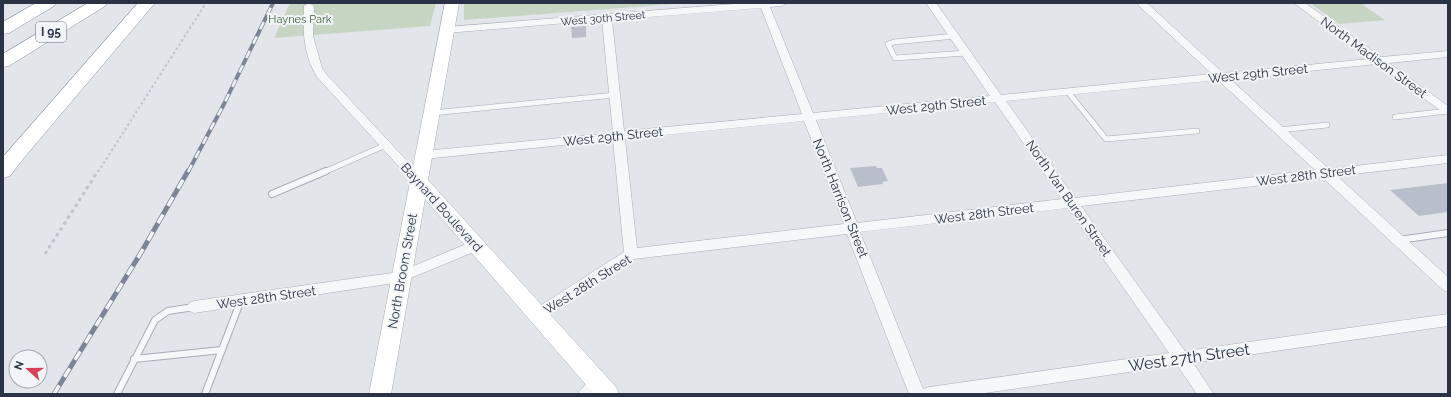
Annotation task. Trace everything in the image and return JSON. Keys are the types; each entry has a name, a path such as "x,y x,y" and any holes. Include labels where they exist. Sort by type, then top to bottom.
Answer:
{"highway":[{"name":"I 95","path":"3,29 48,3"},
{"name":"I 95","path":"3,62 99,3"},
{"path":"3,171 20,148 147,3"}],"street":[{"name":"North Broom Street","path":"380,394 418,180 452,3"},
{"name":"West 30th Street","path":"447,30 782,3"},
{"name":"North Van Buren Street","path":"931,3 1206,394"},
{"path":"1141,3 1448,286"},
{"name":"North Madison Street","path":"1299,3 1448,111"},
{"name":"North Harrison Street","path":"764,4 917,394"},
{"name":"Baynard Boulevard","path":"309,6 308,36 317,68 322,77 418,180 538,315 598,391"},
{"path":"607,17 631,254"},
{"name":"West 29th Street","path":"424,155 1448,54"},
{"name":"West 28th Street","path":"538,315 631,254 1448,159"},
{"name":"West 28th Street","path":"194,307 401,277 476,245"},
{"name":"West 27th Street","path":"929,394 1448,320"}],"lane":[{"path":"955,36 894,42 888,44 895,58 966,53"},
{"path":"1068,92 1106,139 1197,131"},
{"path":"432,113 615,94"},
{"path":"1395,117 1448,111"},
{"path":"1279,130 1327,125"},
{"path":"272,194 386,145"},
{"path":"1399,240 1448,233"},
{"path":"206,394 241,300"},
{"path":"117,394 146,336 158,317 174,309 194,307"},
{"path":"134,359 222,350"}],"path":[{"path":"45,254 206,3"}],"green space":[{"name":"Haynes Park","path":"290,3 436,3 430,26 274,38"},
{"path":"464,3 686,3 464,20"},
{"path":"1310,3 1370,3 1363,5 1385,20 1339,24"}],"building":[{"path":"586,26 586,37 572,38 571,27"},
{"path":"876,166 877,168 882,168 888,181 882,182 883,184 858,187 850,168"},
{"path":"1448,183 1448,212 1419,216 1390,190"}],"railway":[{"path":"188,172 224,104 273,3"},
{"path":"54,394 142,251 188,171"}]}
